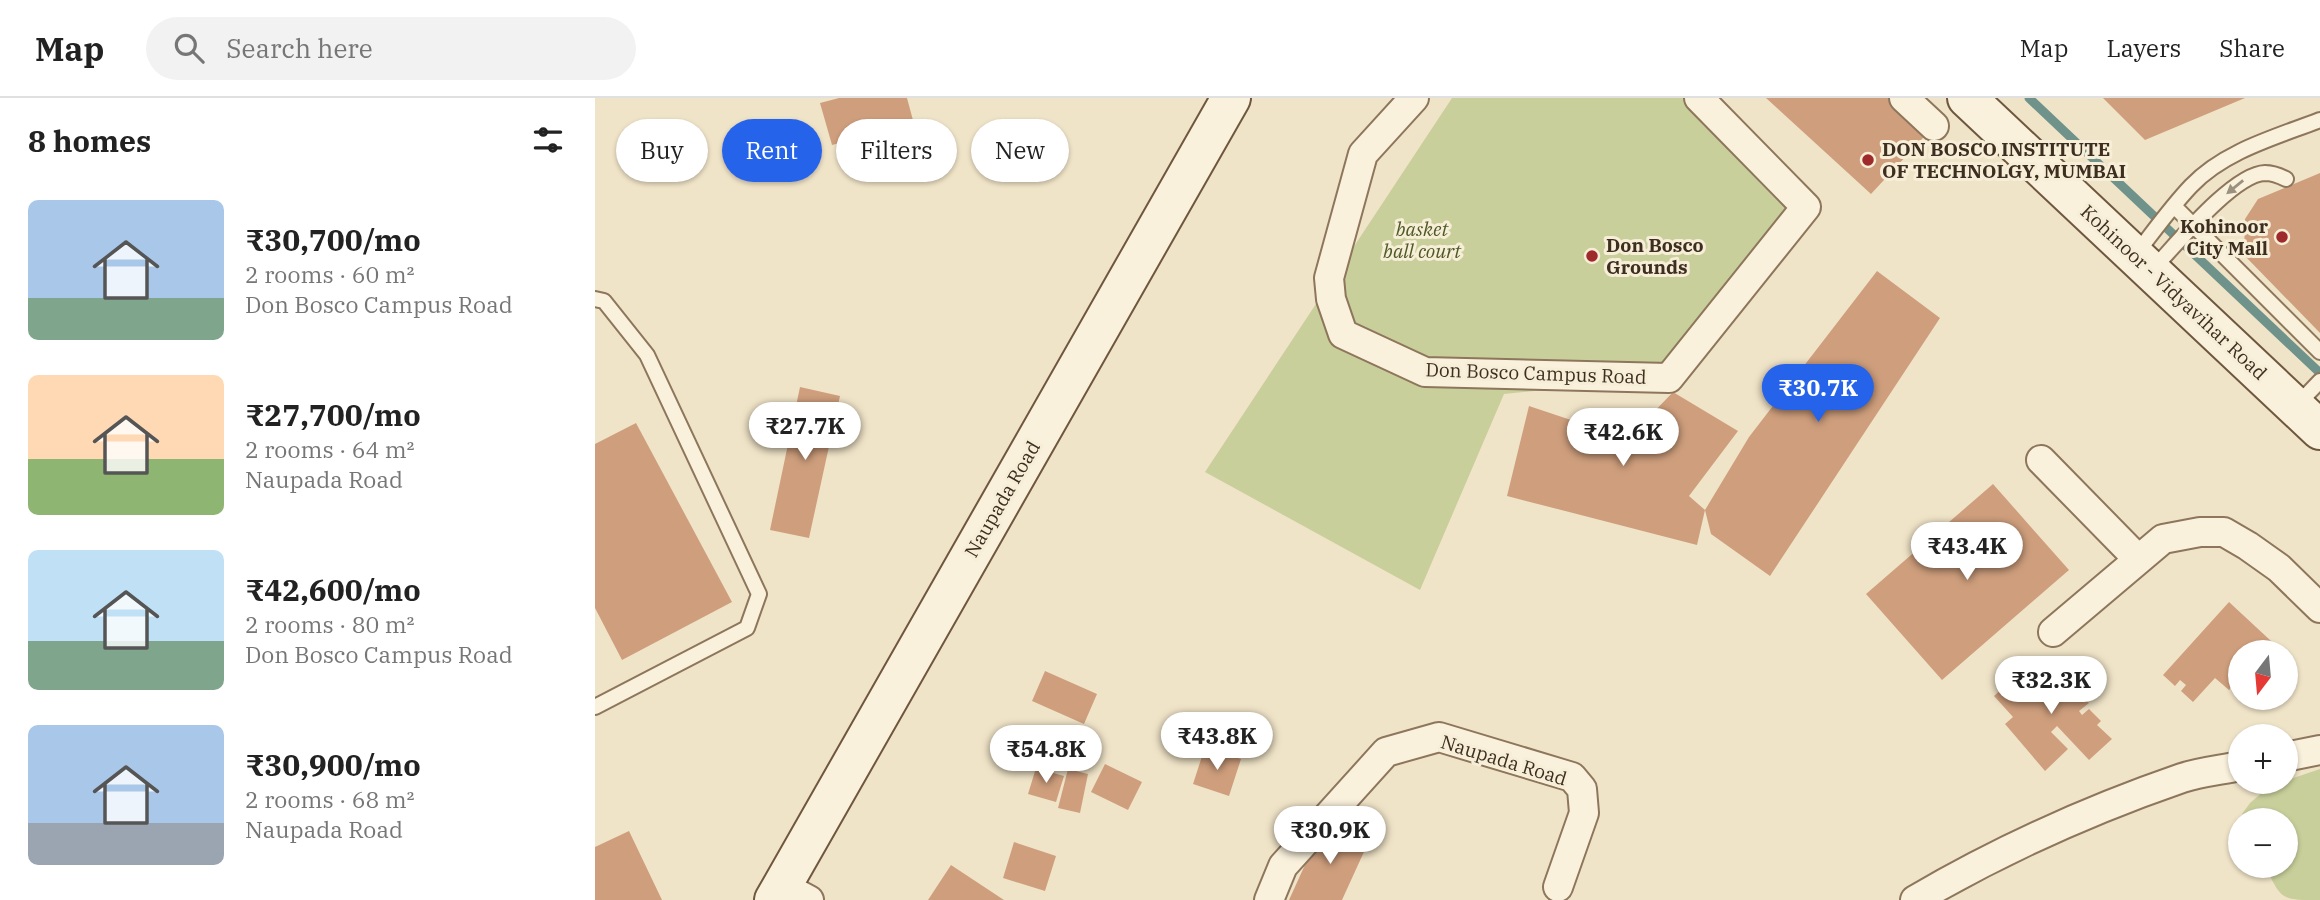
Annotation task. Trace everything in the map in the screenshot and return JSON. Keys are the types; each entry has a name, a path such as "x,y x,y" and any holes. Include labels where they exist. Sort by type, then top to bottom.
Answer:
{"street":[{"name":"Naupada Road","path":"788,895 1231,98"},
{"name":"Don Bosco Campus Road","path":"1414,98 1363,154 1329,278 1331,299 1343,334 1425,372 1669,378 1806,207 1699,98"},
{"path":"1903,98 1934,126"},
{"name":"Kohinoor - Vidyavihar Road","path":"1967,98 2143,263 2312,406"},
{"path":"2041,460 2137,558"},
{"path":"2053,632 2137,558 2163,539 2200,533 2224,532 2279,568 2320,608"},
{"name":"Naupada Road","path":"1269,900 1283,866 1386,752 1439,737 1571,778 1582,789 1584,813 1558,887"},
{"path":"2298,754 2320,750"},
{"path":"1915,900 1976,864 2052,830 2184,777 2228,768"}],"lane":[{"path":"2143,263 2174,206 2192,185 2219,163 2254,145 2320,120"},
{"path":"2143,263 2194,225 2239,182 2265,173 2286,179"},
{"path":"2174,206 2320,352"},
{"path":"595,299 604,301 647,355 759,594 747,628 595,707"}],"green space":[{"name":"Don Bosco Grounds","path":"1452,98 1699,98 1806,207 1669,378 1504,394 1420,590 1205,472"},
{"path":"2320,769 2320,900 2284,896 2271,878 2298,878 2298,808 2246,808 2261,794 2298,794 2298,776"}],"building":[{"path":"839,98 907,98 913,119 836,119 836,144 832,145 820,103"},
{"name":"DON BOSCO INSTITUTE OF TECHNOLGY, MUMBAI","path":"1766,98 1903,98 1934,126 1871,194"},
{"path":"2103,98 2245,98 2145,140"},
{"name":"Kohinoor City Mall","path":"2320,173 2320,333 2244,255 2245,219 2258,199"},
{"path":"1877,271 1940,318 1770,576 1711,534 1705,510 1749,437"},
{"path":"800,387 840,396 809,538 770,530"},
{"path":"1673,392 1738,431 1689,496 1705,510 1697,545 1507,496 1529,406 1628,439"},
{"path":"636,423 732,602 622,660 595,608 595,444"},
{"path":"1993,484 2069,570 1942,680 1866,594"},
{"path":"2229,602 2270,640 2228,640 2228,689 2215,678 2193,702 2181,691 2186,685 2180,680 2175,686 2163,675"},
{"path":"2037,656 2053,673 2057,668 2068,680 2063,684 2068,689 2072,685 2089,703 2079,711 2082,715 2089,709 2101,721 2097,725 2112,739 2089,760 2057,726 2051,732 2068,749 2045,771 2005,724 2013,717 1994,696 2006,685 2014,693 2032,676 2025,668"},
{"path":"1045,671 1097,694 1084,724 1032,701"},
{"path":"1205,747 1241,759 1229,796 1193,784"},
{"path":"1105,764 1142,782 1128,810 1091,792"},
{"path":"1036,768 1064,776 1056,802 1028,794"},
{"path":"1068,769 1088,774 1080,813 1058,808"},
{"path":"1324,823 1368,843 1342,900 1289,900"},
{"path":"629,831 662,900 595,900 595,847"},
{"path":"1014,842 1056,856 1045,891 1003,878"},
{"path":"951,865 1004,900 928,900"}],"waterway":[{"path":"2029,98 2320,373"}],"place":[{"name":"DON BOSCO INSTITUTE OF TECHNOLGY, MUMBAI","path":"1868,160"},
{"name":"Kohinoor City Mall","path":"2282,237"},
{"name":"Don Bosco Grounds","path":"1592,256"}],"park label":[{"name":"basket ball court","path":"1422,240"}]}
